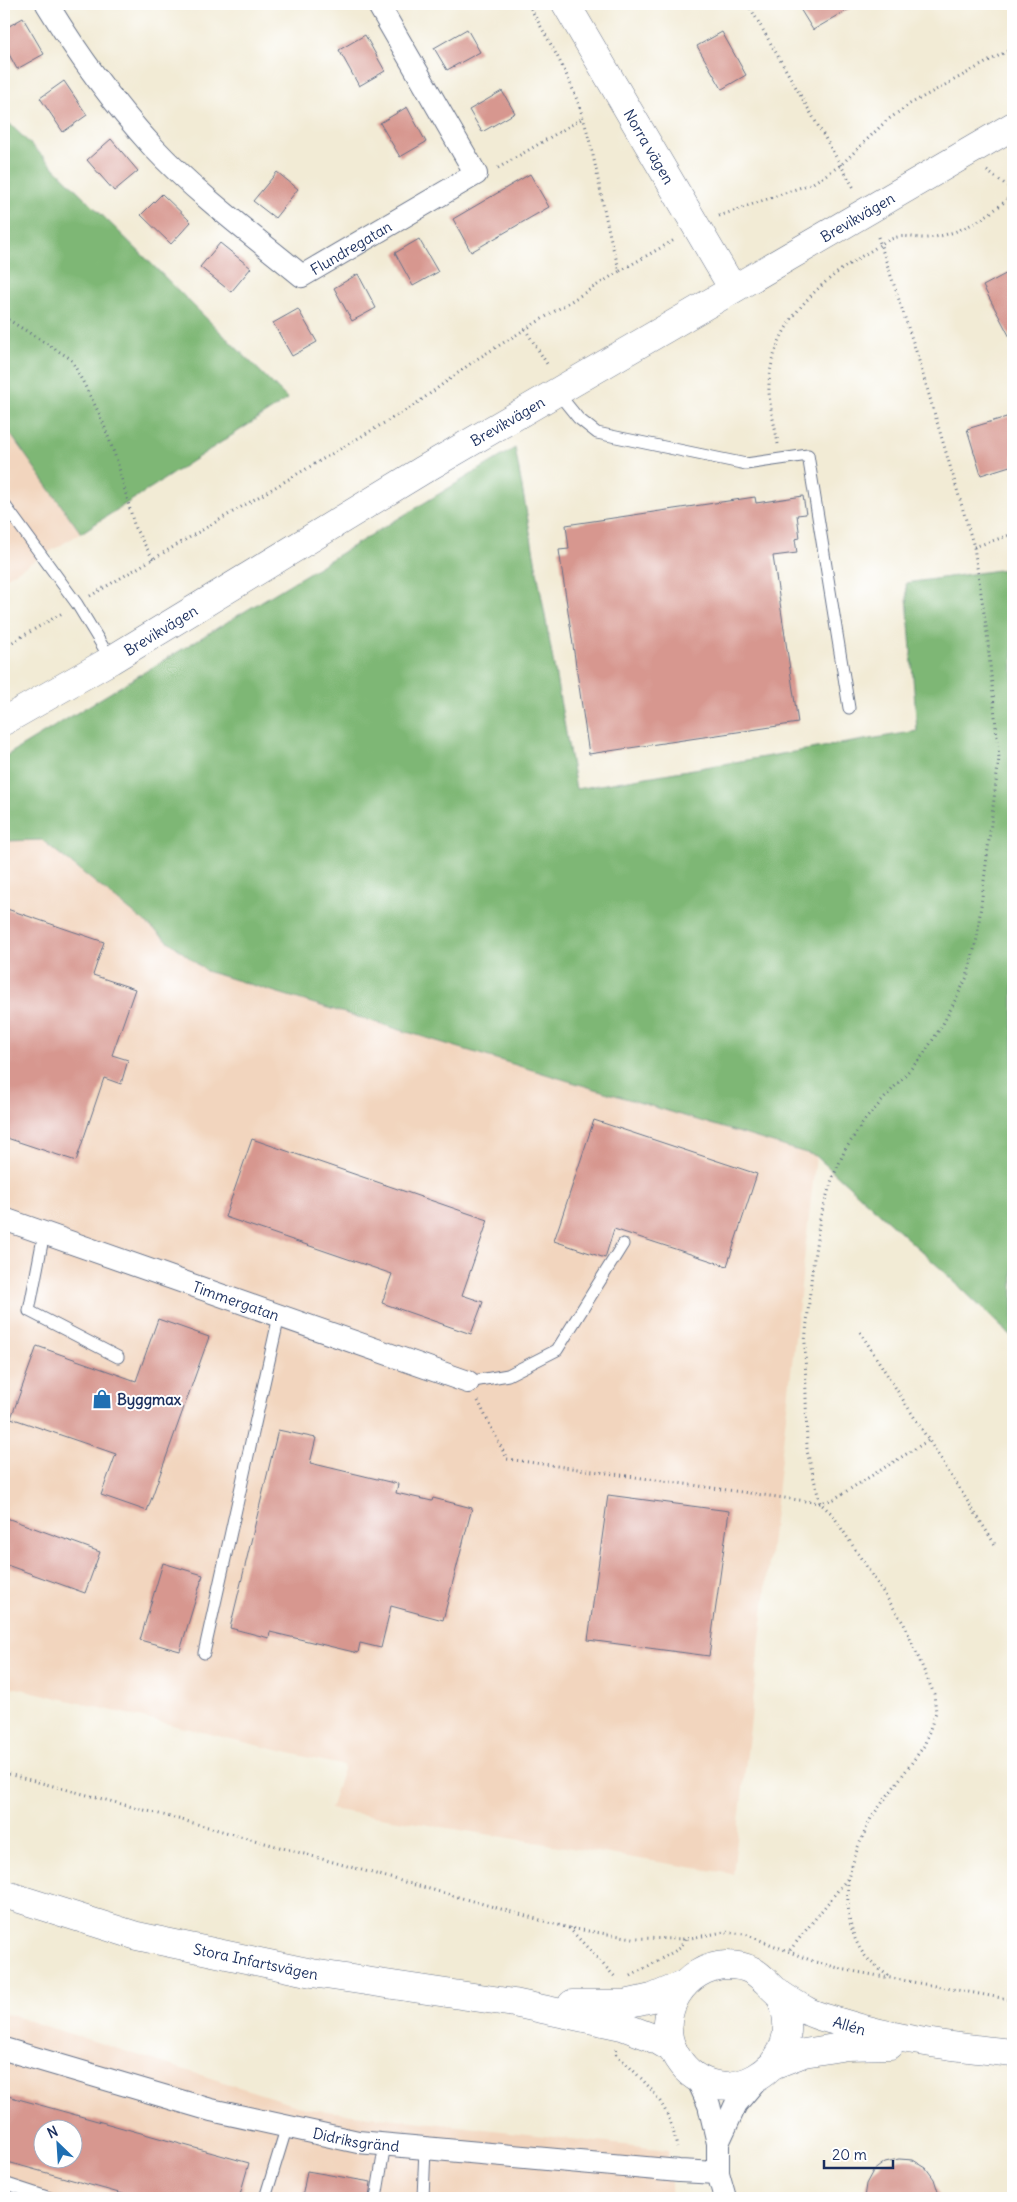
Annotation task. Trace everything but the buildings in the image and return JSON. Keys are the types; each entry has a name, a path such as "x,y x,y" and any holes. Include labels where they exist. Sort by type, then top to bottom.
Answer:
{"main road":[{"name":"Norra vägen","path":"566,4 733,289"},
{"name":"Brevikvägen","path":"4,721 111,660 316,535 557,392 1013,126"},
{"name":"Stora Infartsvägen","path":"4,1894 137,1936 312,1973 514,2003 622,2026 650,2037 673,2050"},
{"path":"727,1965 756,1972 778,1992 787,2012 787,2035 780,2056 765,2071 737,2085 716,2084 696,2076 687,2069 673,2050 669,2038 669,2015 672,2004 685,1984 704,1970 727,1965"},
{"name":"Stora Infartsvägen","path":"514,2003 625,2004 652,1998 685,1984"},
{"name":"Allén","path":"778,1992 808,2012 853,2027 929,2044 1013,2053"},
{"name":"Allén","path":"765,2071 804,2053 847,2046 929,2044"}],"street":[{"name":"Flundregatan","path":"47,4 72,46 154,148 207,199 302,276 476,174"},
{"path":"378,4 476,174"},
{"name":"Timmergatan","path":"4,1219 468,1382"},
{"name":"Didriksgränd","path":"4,2049 212,2110 358,2142 679,2171 718,2172"},
{"path":"718,2144 736,2104 765,2071"},
{"path":"696,2076 709,2105 718,2144 718,2172 725,2198"}],"lane":[{"path":"557,392 578,418 596,433 746,464 808,455 849,708"},
{"path":"4,504 77,604 111,660"},
{"path":"44,1233 29,1311 118,1357"},
{"path":"468,1382 508,1374 557,1350 623,1244"},
{"path":"204,1653 279,1316"},
{"path":"265,2198 287,2126"},
{"path":"376,2198 385,2144"},
{"path":"423,2198 425,2148"},
{"path":"4,2182 50,2198"}],"path":[{"path":"528,4 564,68 584,118 612,245 620,271"},
{"path":"748,4 867,210 882,244 974,547 987,633 998,758 977,938 967,977 943,1024 923,1055 864,1121 845,1150 832,1179 820,1218 805,1342 807,1451 820,1502 832,1514 904,1624 934,1694 936,1712 924,1746 871,1818 858,1847 848,1878 848,1903 851,1927 857,1944 866,1958 889,1977"},
{"path":"711,219 756,201 813,183 841,165 886,121 910,104 1013,48"},
{"path":"476,174 490,172 584,118"},
{"path":"987,171 1013,190"},
{"path":"780,459 769,386 770,370 779,345 803,302 844,266 894,237 918,239 940,237 966,227 998,209 1013,194"},
{"path":"4,647 412,406 477,359 620,271 683,235"},
{"path":"4,317 71,359 101,417 117,461 135,528 153,559"},
{"path":"525,329 549,367"},
{"path":"974,547 1013,534"},
{"path":"860,1332 996,1546"},
{"path":"468,1382 507,1459 820,1502 834,1499 929,1440"},
{"path":"4,1773 197,1824 569,1928 633,1938 685,1939 724,1932 738,1934 790,1950 816,1962 1013,2000"},
{"path":"790,1950 848,1878"},
{"path":"569,1928 614,1977 620,1980"}],"shaded area":[{"path":"4,425 81,533 4,579"},
{"path":"42,840 206,971 816,1156 733,1874 330,1809 344,1766 4,1685 4,841"},
{"path":"4,2013 309,2109 668,2150 672,2198 4,2198"}],"green space":[{"path":"4,118 288,399 81,533 4,425"},
{"path":"515,448 576,789 917,731 906,583 1013,568 1013,1338 940,1268 816,1156 206,971 42,840 4,841 4,757"}],"place":[{"name":"Byggmax","path":"102,1399"}]}
